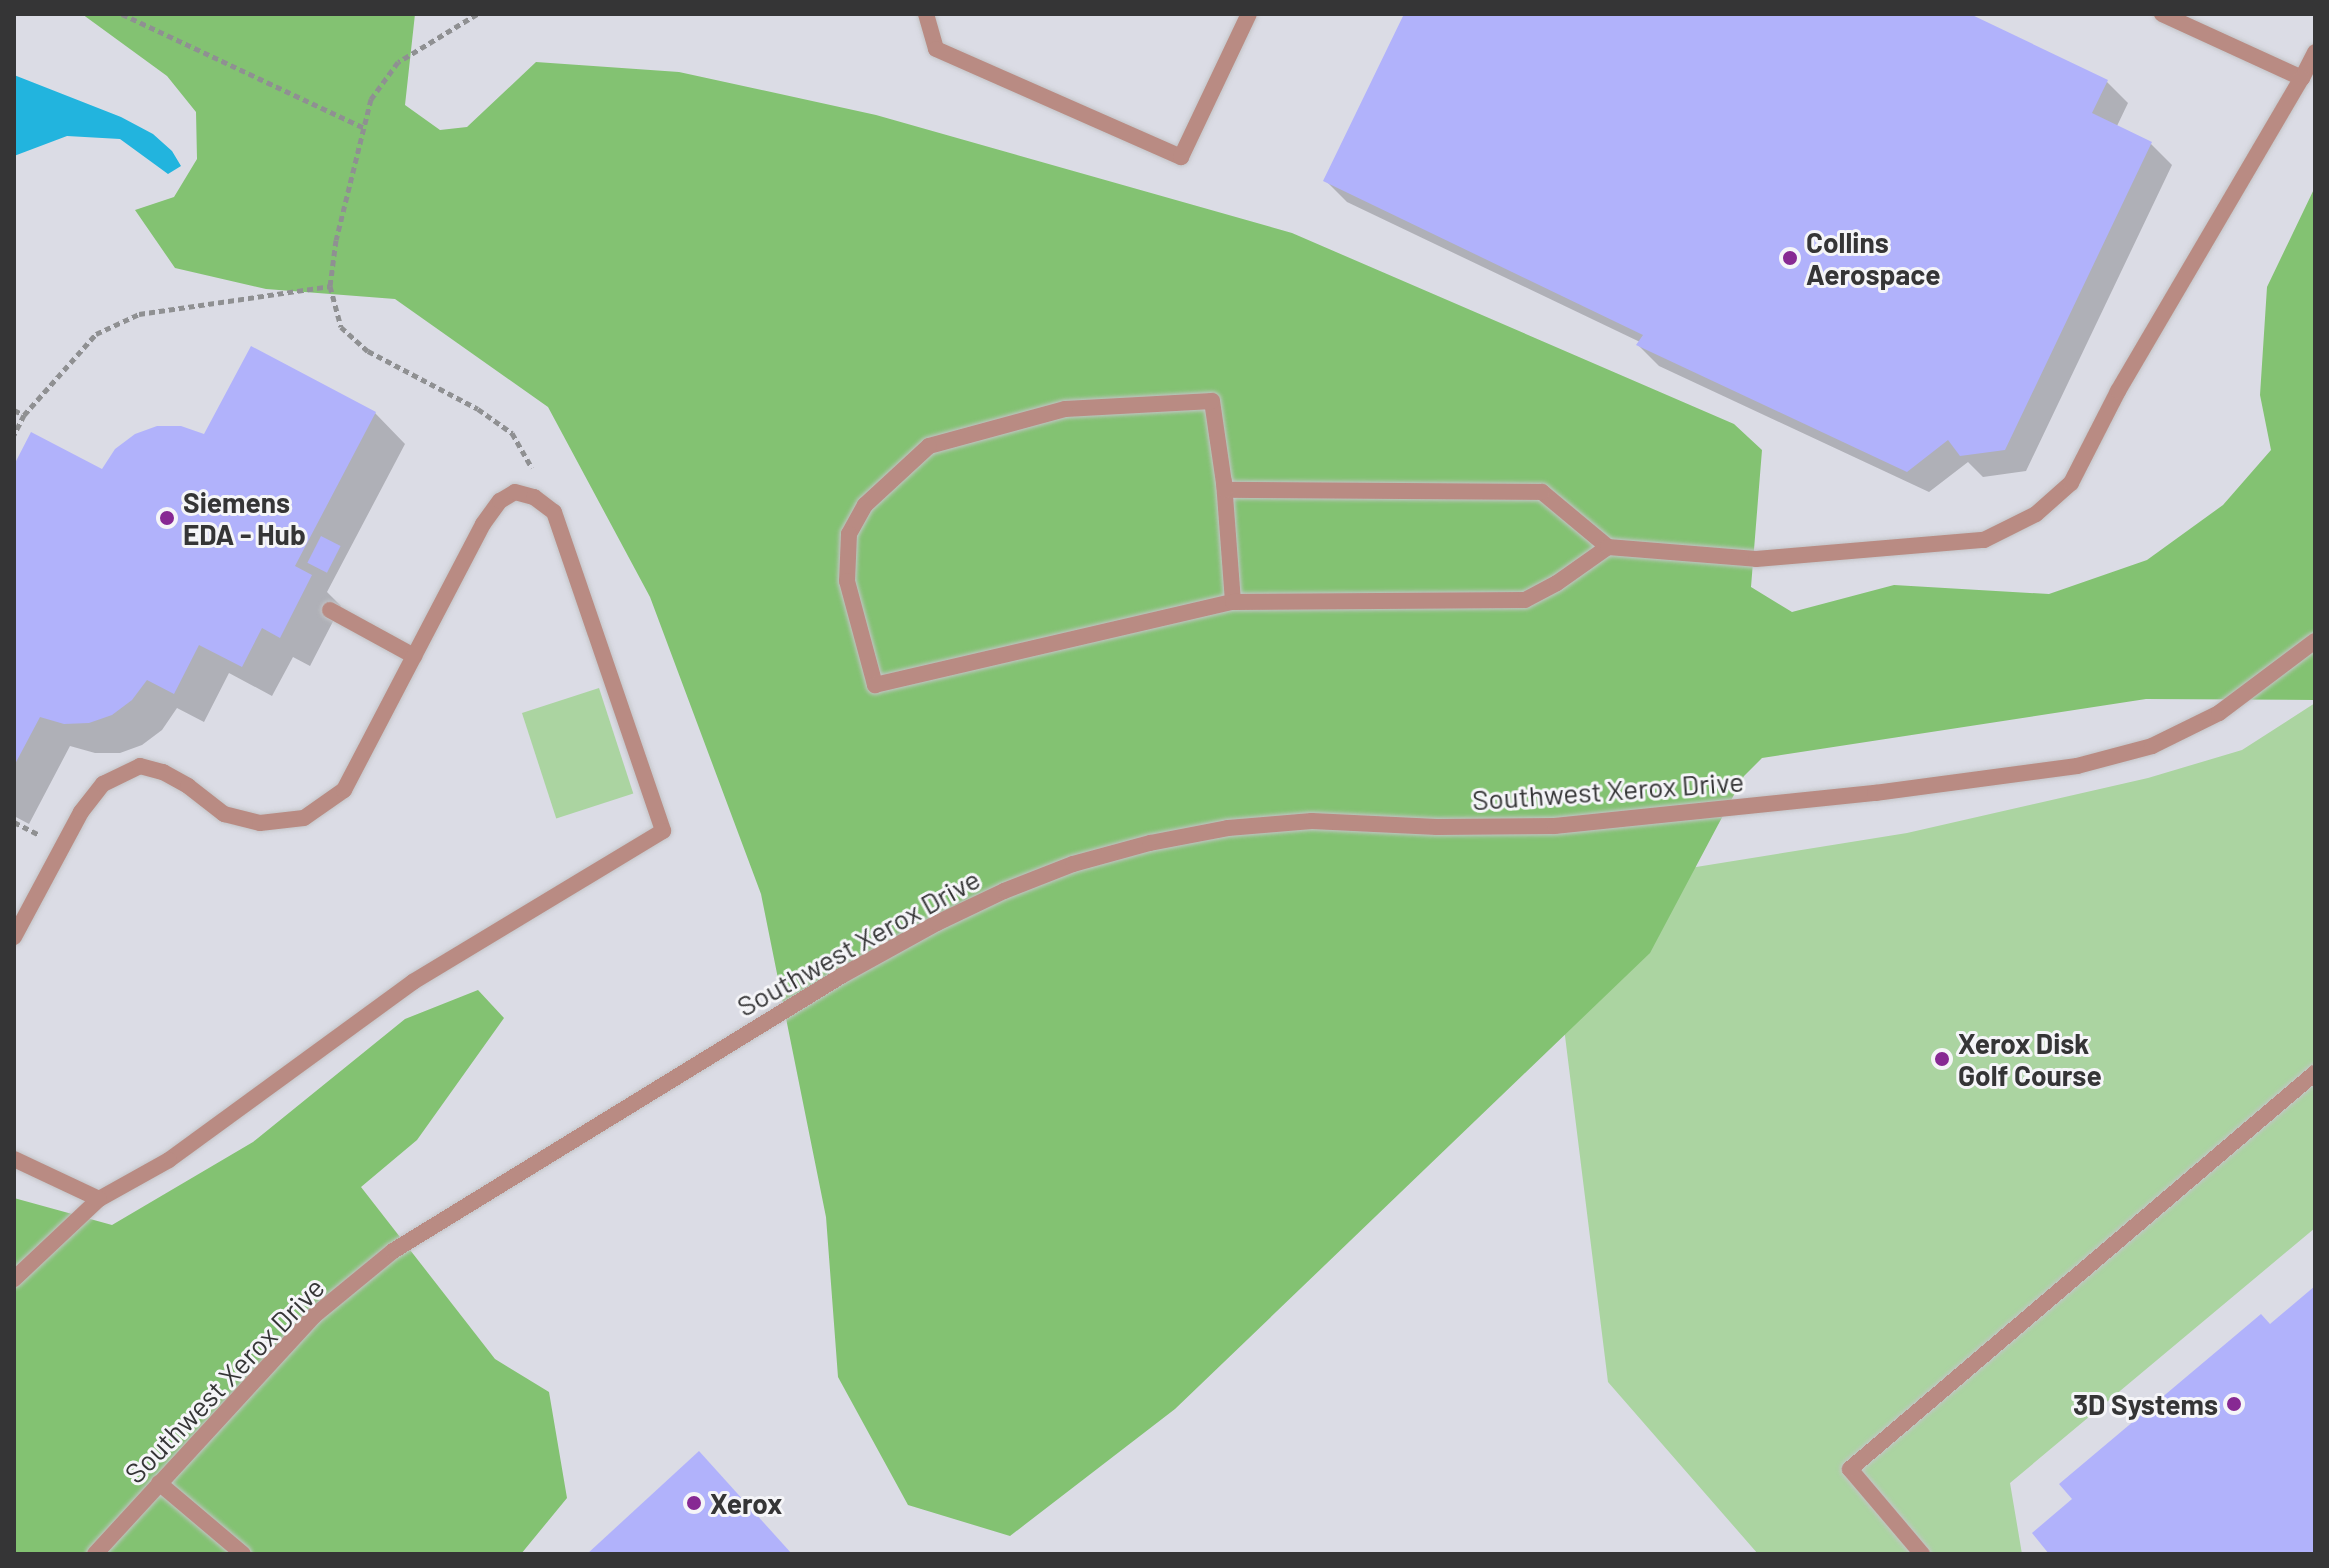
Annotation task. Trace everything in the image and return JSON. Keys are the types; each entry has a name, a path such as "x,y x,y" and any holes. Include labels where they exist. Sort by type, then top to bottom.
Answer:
{"lane":[{"path":"926,14 936,49 1181,157 1249,14"},
{"path":"2162,14 2302,78"},
{"path":"1608,547 1525,600 1233,602 875,685 847,581 849,534 865,505 929,446 1065,409 1212,401 1225,490 1542,492 1608,547 1756,559 1984,540 2036,514 2071,483 2118,391 2315,52"},
{"path":"1224,481 1233,602"},
{"path":"14,937 81,812 103,784 140,766 163,772 188,786 224,814 260,823 304,818 344,790 483,524 500,501 515,492 534,497 554,512 663,831 413,982 169,1160 99,1199 14,1279"},
{"path":"330,610 414,656"},
{"name":"Southwest Xerox Drive","path":"95,1554 315,1315 393,1251 841,976 937,923 1073,864 1150,843 1228,828 1312,821 1437,827 1555,826 1875,793 2077,766 2152,746 2219,713 2315,641"},
{"path":"1922,1554 1850,1469 2315,1073"},
{"path":"14,1159 99,1199"},
{"path":"159,1483 243,1554"}],"path":[{"path":"122,14 364,128"},
{"path":"477,14 398,62 371,99 345,206 330,286 341,327 368,351 478,409 512,433 532,466 534,497"},
{"path":"14,435 24,415 96,334 139,314 330,286"},
{"path":"14,410 24,415"}],"shaded area":[{"path":"14,14 2315,14 2315,1554 14,1554"}],"green space":[{"path":"82,14 415,14 405,105 440,130 467,127 536,62 679,72 876,115 1292,233 1734,424 1762,450 1751,587 1792,612 1894,585 2049,594 2147,560 2223,505 2271,450 2260,395 2267,287 2315,187 2315,700 2146,699 1762,758 1744,776 1650,953 1175,1409 1010,1536 908,1505 838,1377 826,1217 761,894 650,597 548,407 395,299 266,289 175,268 135,210 174,197 197,159 196,112 167,76"},
{"path":"599,688 633,794 556,819 522,713"},
{"name":"Xerox Disk Golf Course","path":"2315,703 2315,1228 2010,1483 2022,1554 1758,1554 1608,1382 1547,891 1907,833 2148,778 2242,750"},
{"path":"478,990 504,1018 417,1140 361,1187 495,1359 549,1392 567,1498 521,1554 14,1554 14,1198 112,1225 253,1142 405,1019"}],"water":[{"path":"14,75 121,117 153,134 172,151 181,166 168,174 120,139 67,136 14,156"}],"building":[{"name":"Collins Aerospace","path":"1404,14 1970,14 2108,80 2092,113 2152,142 2005,450 1960,456 1948,440 1907,472 1636,345 1643,335 1323,181"},
{"name":"Siemens EDA - Hub","path":"251,346 376,412 295,566 312,575 280,638 262,628 242,667 199,645 174,694 147,680 132,700 112,715 89,723 64,724 40,717 14,766 14,465 31,432 102,469 115,449 135,434 157,426 181,426 204,434"},
{"path":"321,536 341,546 327,573 307,563"},
{"name":"3D Systems","path":"2315,1286 2315,1554 2049,1554 2032,1533 2072,1499 2059,1484 2261,1314 2270,1324"},
{"name":"Xerox","path":"699,1451 792,1554 587,1554"}],"place":[{"name":"Collins Aerospace","path":"1790,258"},
{"name":"Siemens EDA - Hub","path":"167,518"},
{"name":"Xerox Disk Golf Course","path":"1942,1059"},
{"name":"3D Systems","path":"2234,1404"},
{"name":"Xerox","path":"694,1503"}]}
